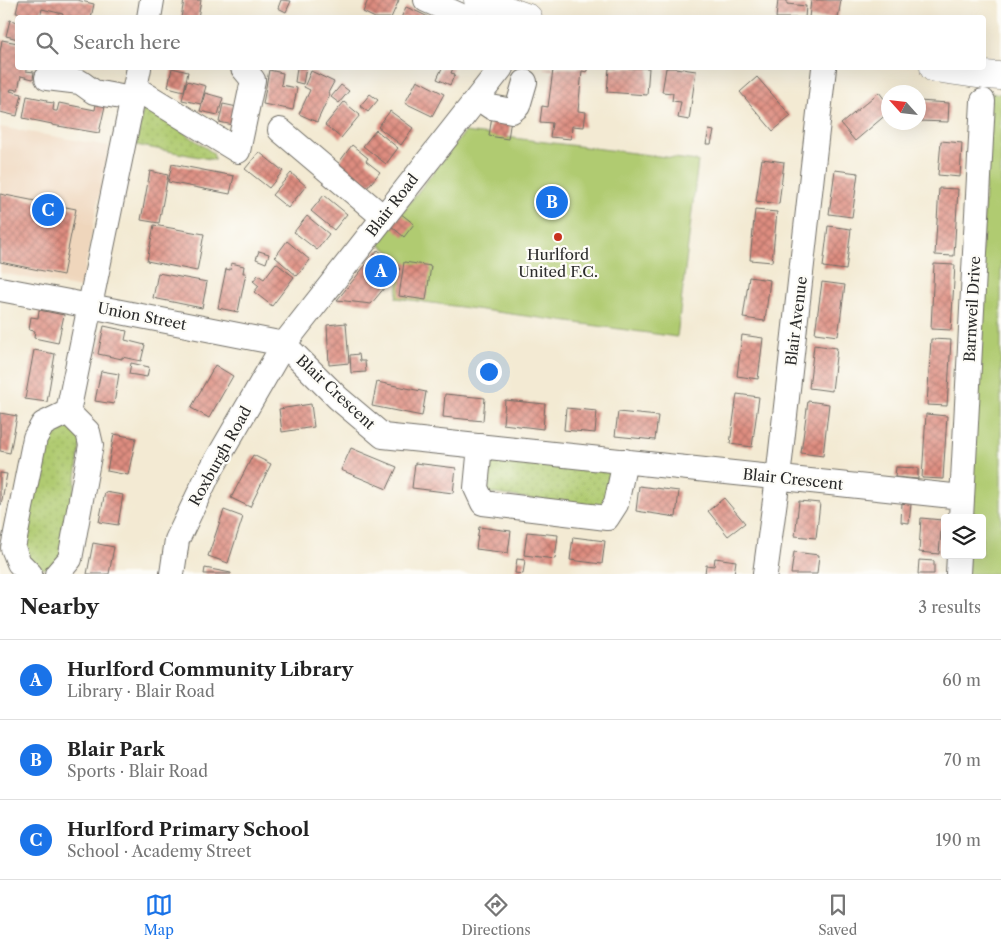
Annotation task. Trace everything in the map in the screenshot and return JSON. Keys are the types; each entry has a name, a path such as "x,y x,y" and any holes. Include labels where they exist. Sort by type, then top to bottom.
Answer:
{"main road":[{"path":"495,3 521,15"},
{"path":"948,70 1001,76"}],"street":[{"path":"150,15 152,0"},
{"path":"426,0 459,15"},
{"path":"48,78 80,82 94,92 135,85 238,151 253,80 245,70"},
{"name":"Blair Road","path":"284,344 499,70"},
{"name":"Blair Avenue","path":"765,574 778,478 824,70"},
{"path":"478,98 491,107 512,111 518,106 524,82"},
{"path":"68,412 135,85"},
{"name":"Barnweil Drive","path":"961,508 983,101"},
{"path":"280,130 382,217"},
{"name":"Union Street","path":"0,289 284,344"},
{"name":"Blair Crescent","path":"284,344 338,398 383,436 778,478 961,508"},
{"name":"Roxburgh Road","path":"172,574 177,540 208,475 284,344"},
{"path":"30,574 19,563 13,548 35,438 43,424 68,412"},
{"path":"57,574 70,559 91,445 88,432 68,412"},
{"path":"480,446 476,488 483,504 607,518 616,504 625,461"},
{"path":"958,574 959,559"}],"shaded area":[{"path":"0,127 109,146 81,288 0,273"}],"green space":[{"path":"990,93 1001,94 1001,574 965,574 966,559 986,559 986,514 968,514"},
{"path":"144,104 213,153 215,160 136,145"},
{"name":"Hurlford United F.C.","path":"465,132 698,161 677,337 396,298 402,261 378,243"},
{"path":"57,425 71,426 82,433 66,552 48,569 35,567 21,549 40,444"},
{"path":"488,457 609,466 613,474 608,501 600,508 488,493 486,465"}],"building":[{"path":"19,0 77,0 94,4 92,15 63,15 42,9 41,15 19,15 19,13 16,13"},
{"path":"184,0 201,0 198,15 182,15"},
{"path":"281,0 291,1 286,12 278,8"},
{"path":"368,0 399,0 392,15 369,15 363,12"},
{"path":"778,0 787,0 787,4 806,6 805,15 776,15"},
{"path":"811,0 841,0 838,15 809,15"},
{"path":"406,7 424,15 402,15"},
{"path":"10,20 15,21 15,38 6,36"},
{"path":"2,40 15,42 15,70 34,72 33,79 21,76 18,90 11,89 10,91 22,94 17,116 0,112 0,52"},
{"path":"172,70 188,72 184,91 168,87"},
{"path":"269,70 283,73 281,85 297,88 293,110 263,104"},
{"path":"297,70 306,70 303,84 295,82"},
{"path":"441,70 452,70 451,73 455,74 450,85 437,79"},
{"path":"553,70 587,70 587,72 582,71 578,111 586,112 584,127 572,126 571,139 550,137 552,123 540,122 542,106 548,107"},
{"path":"609,70 649,70 647,95 607,92"},
{"path":"666,70 696,71 689,120 678,118 681,102 672,101 673,93 662,92"},
{"path":"311,71 334,82 317,122 299,114 310,90 304,87"},
{"path":"757,77 791,116 773,131 740,92"},
{"path":"417,80 444,94 432,116 405,103"},
{"path":"187,81 206,86 201,104 182,100"},
{"path":"341,85 349,91 339,103 331,97"},
{"path":"879,92 881,95 881,119 855,141 841,124"},
{"path":"205,93 223,98 218,115 200,111"},
{"path":"370,94 378,100 368,112 360,106"},
{"path":"27,96 54,103 53,110 55,111 57,111 59,103 95,110 96,104 105,106 99,133 23,118"},
{"path":"344,102 360,115 341,138 325,125"},
{"path":"926,102 949,103 948,122 926,121"},
{"path":"223,104 242,108 238,126 219,122"},
{"path":"390,111 413,128 401,145 378,127"},
{"path":"492,116 511,119 508,139 489,136"},
{"path":"376,130 398,148 386,164 363,146"},
{"path":"709,130 714,131 711,144 706,144"},
{"path":"941,141 962,143 960,177 938,175"},
{"path":"352,145 368,158 366,161 380,172 367,188 337,165"},
{"path":"259,152 283,171 269,188 245,169"},
{"path":"762,159 784,162 779,204 756,201"},
{"path":"172,164 234,176 230,194 168,182"},
{"path":"835,170 858,173 852,217 829,214"},
{"path":"150,171 168,175 159,223 141,220"},
{"path":"291,173 306,186 288,208 272,195"},
{"path":"939,188 958,189 954,256 935,255"},
{"path":"0,194 76,209 63,275 0,262"},
{"path":"324,195 347,214 334,230 311,211"},
{"path":"755,210 777,212 772,262 750,260"},
{"path":"400,213 414,224 404,237 390,225"},
{"path":"307,216 329,234 317,250 294,232"},
{"path":"154,225 204,234 197,271 147,261"},
{"path":"828,226 851,229 846,270 823,267"},
{"path":"287,241 310,260 297,276 275,257"},
{"path":"378,250 400,269 371,304 337,300"},
{"path":"259,251 269,254 266,263 256,259"},
{"path":"404,262 431,266 426,300 399,296"},
{"path":"231,263 244,266 243,273 246,273 238,312 218,308 226,269 230,270"},
{"path":"276,263 294,277 272,306 254,292 259,286 253,281 258,275 264,279"},
{"path":"934,264 955,265 951,330 931,329"},
{"path":"158,273 207,282 202,308 153,298"},
{"path":"749,277 770,280 765,321 743,318"},
{"path":"822,282 845,285 838,336 815,333"},
{"path":"39,310 64,315 58,343 34,338 35,331 29,330 31,317 38,318"},
{"path":"346,323 349,363 329,365 327,325"},
{"path":"104,326 127,331 125,340 145,345 141,361 98,354"},
{"path":"742,335 763,338 758,379 737,376"},
{"path":"931,339 951,340 947,406 927,405"},
{"path":"814,345 837,348 832,391 809,388"},
{"path":"34,350 55,354 47,402 25,399"},
{"path":"359,354 360,361 365,361 366,372 351,373 350,355"},
{"path":"131,363 149,367 147,377 129,374"},
{"path":"215,365 233,376 209,418 191,408"},
{"path":"101,371 119,374 114,404 95,401"},
{"path":"377,382 426,392 422,416 372,406"},
{"path":"445,394 485,398 483,421 443,417"},
{"path":"737,394 759,397 752,447 730,444"},
{"path":"505,400 545,404 543,429 503,424"},
{"path":"808,401 829,404 823,456 801,453"},
{"path":"311,404 314,427 282,432 279,409"},
{"path":"566,408 597,411 595,433 564,430"},
{"path":"618,412 658,416 655,440 615,436"},
{"path":"0,413 17,416 10,453 0,451"},
{"path":"926,414 947,416 943,479 922,478"},
{"path":"114,434 136,438 128,475 107,471"},
{"path":"351,448 397,467 387,489 341,470"},
{"path":"253,455 271,464 250,507 231,498"},
{"path":"415,463 456,468 453,493 412,488"},
{"path":"896,467 918,468 918,479 895,477"},
{"path":"0,473 7,474 1,505 0,505"},
{"path":"639,486 679,491 676,517 636,511"},
{"path":"105,492 123,495 118,525 99,522"},
{"path":"724,498 745,523 728,536 708,511"},
{"path":"799,501 820,503 816,538 795,536"},
{"path":"902,503 911,504 909,523 901,522"},
{"path":"224,510 243,517 228,563 208,556"},
{"path":"921,518 941,520 939,554 919,552"},
{"path":"479,527 511,531 508,553 476,549"},
{"path":"527,532 558,535 555,559 524,555"},
{"path":"573,537 605,541 602,564 570,560"},
{"path":"93,543 114,547 109,574 87,574"},
{"path":"794,552 819,555 817,574 791,574"},
{"path":"715,558 736,561 734,574 705,574 706,565 714,566"},
{"path":"517,559 525,560 523,574 515,573"},
{"path":"919,560 934,561 934,574 918,574"},
{"path":"205,568 231,573 231,574 204,574"}],"place":[{"name":"Blair Park","path":"552,202"},
{"name":"Hurlford Primary School","path":"48,210"},
{"name":"Hurlford United F.C.","path":"558,237"},
{"name":"Hurlford Community Library","path":"381,271"}]}
